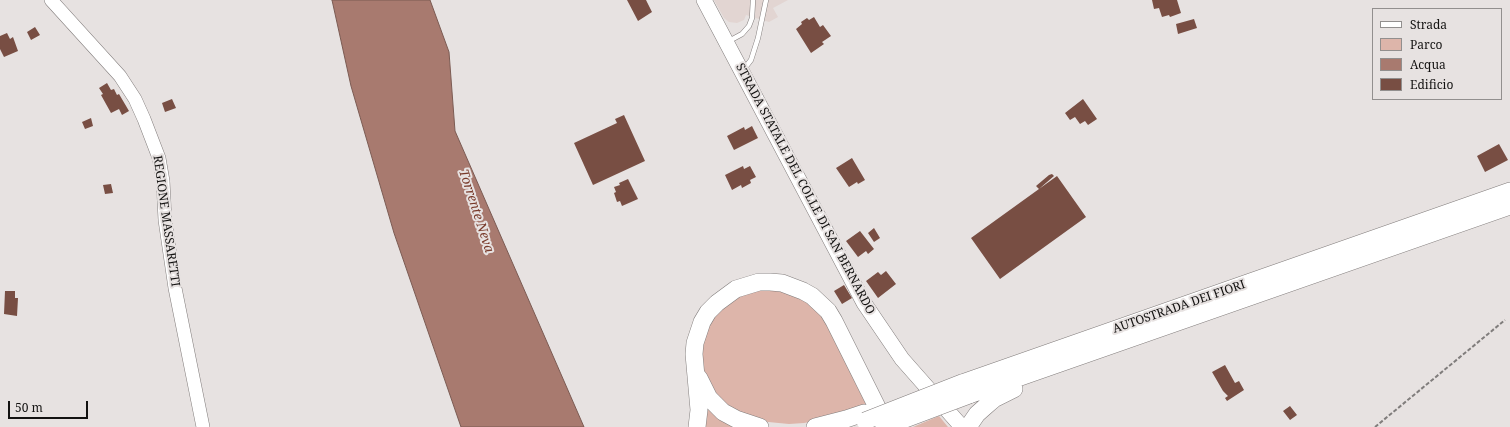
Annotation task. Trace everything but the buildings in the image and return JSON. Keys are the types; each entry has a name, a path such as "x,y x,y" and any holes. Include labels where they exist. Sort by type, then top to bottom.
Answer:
{"highway":[{"name":"AUTOSTRADA DEI FIORI","path":"886,427 965,389 1510,191"},
{"name":"AUTOSTRADA DEI FIORI","path":"815,427 846,419 859,420 918,399 965,389 1088,354 1510,206"},
{"path":"697,427 699,410 694,354 698,332 702,322 713,307 726,295 736,289 759,282 782,283 793,286 812,296 828,311 838,327 886,427"},
{"path":"972,421 994,399 1005,392 1047,376 1088,354"},
{"path":"696,373 709,398 723,412 736,419 760,427"}],"main road":[{"name":"STRADA STATALE DEL COLLE DI SAN BERNARDO","path":"704,0 864,303 902,359 962,427"}],"street":[{"name":"REGIONE MASSARETTI","path":"51,0 120,76 135,99 159,158 163,181 165,220 176,288 203,427"}],"lane":[{"path":"726,42 742,34 749,26 753,12 753,0"},
{"path":"742,72 751,60 758,38 766,0"}],"path":[{"path":"1375,427 1505,320"}],"shaded area":[{"path":"714,0 788,0 773,8 778,17 769,22 746,15 744,20 737,23 729,22 724,18"}],"green space":[{"path":"755,289 781,289 804,298 822,314 867,406 820,420 789,424 758,421 724,404 706,379 703,368 702,346 710,323 718,312 743,292"},
{"path":"704,404 742,427 701,427"},
{"path":"939,416 948,427 913,427"}],"water":[{"name":"Torrente Neva","path":"332,0 430,0 449,52 455,131 584,427 461,427 394,233 351,86"}]}
